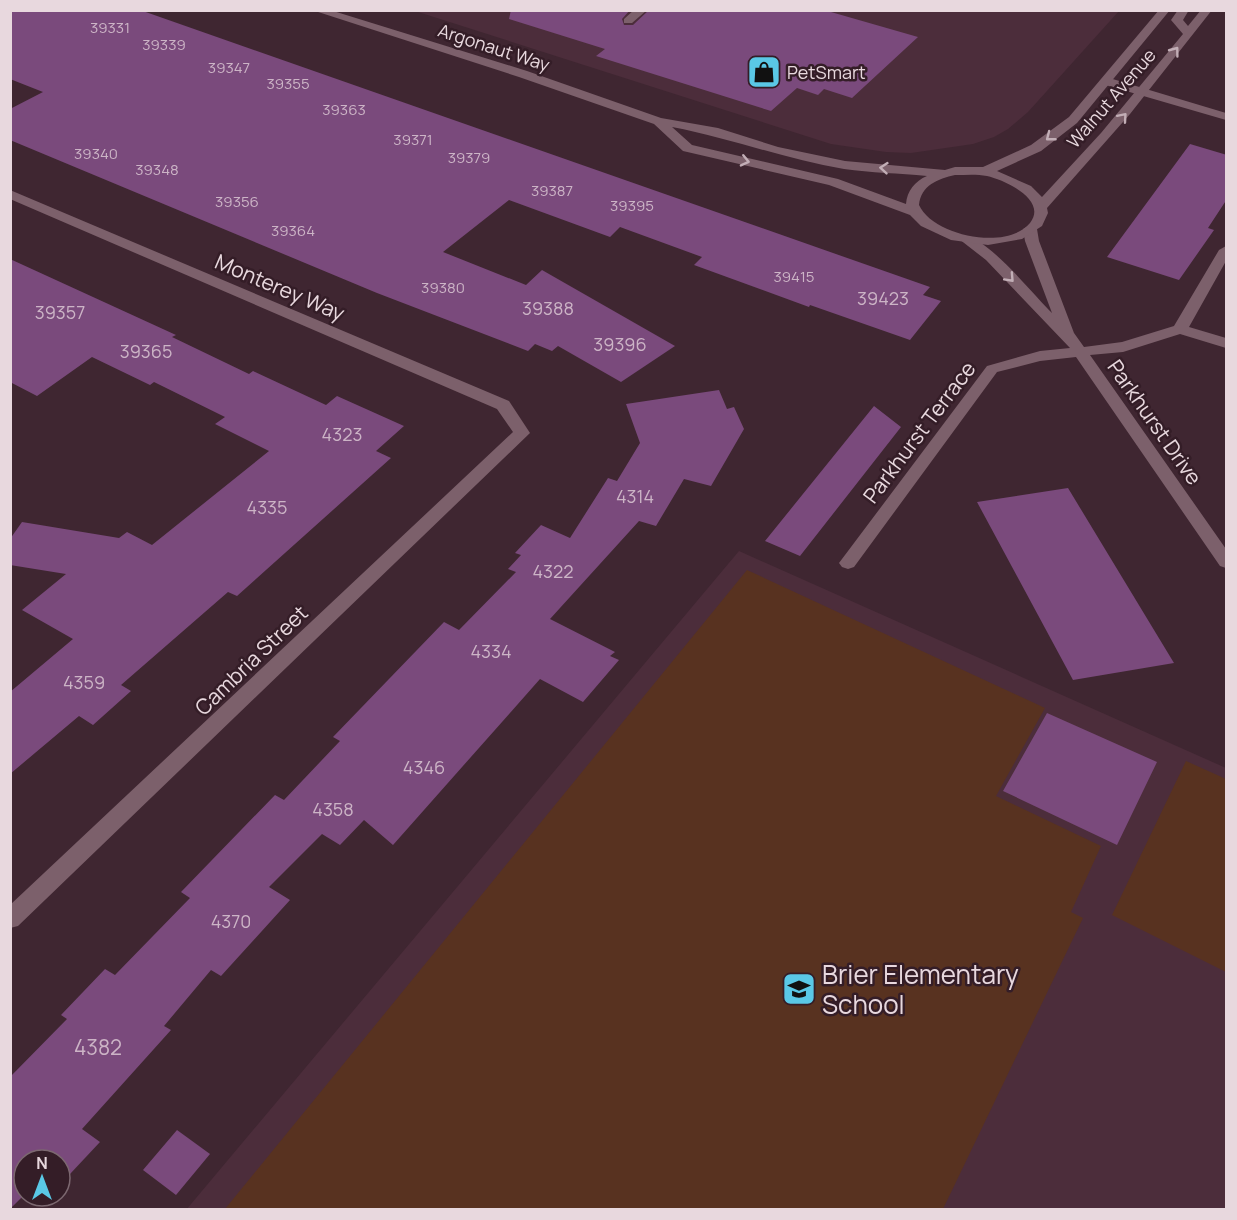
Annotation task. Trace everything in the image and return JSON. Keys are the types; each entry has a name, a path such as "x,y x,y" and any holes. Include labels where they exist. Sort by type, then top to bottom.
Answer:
{"street":[{"name":"Argonaut Way","path":"317,10 523,74 658,122 718,132 775,150 845,165 943,173 984,172"},
{"path":"628,21 642,10"},
{"name":"Walnut Avenue","path":"984,172 1036,148 1073,120 1165,10"},
{"path":"1184,10 1177,20 1189,34"},
{"name":"Walnut Avenue","path":"1030,229 1040,215 1040,207 1144,92 1207,10"},
{"path":"1106,81 1225,117"},
{"name":"Argonaut Way","path":"658,122 688,148 833,182 915,212 930,226 966,239"},
{"path":"984,172 1017,183 1036,198 1040,207"},
{"path":"915,212 912,204 915,190 929,178 943,173"},
{"name":"Monterey Way","path":"10,194 503,405 522,433"},
{"path":"966,239 981,241 1009,239 1030,229"},
{"name":"Parkhurst Drive","path":"1030,229 1032,241 1069,336"},
{"name":"Parkhurst Drive","path":"966,239 991,257 1033,303 1069,336 1227,562"},
{"path":"1227,250 1180,329 1227,344"},
{"name":"Parkhurst Terrace","path":"848,562 992,369 1040,356 1123,347 1180,329"},
{"name":"Cambria Street","path":"10,919 522,433"}],"shaded area":[{"path":"415,11 1119,11 1028,112 1008,129 994,137 973,144 911,153 886,152 831,144"},
{"name":"Brier Elementary School","path":"739,551 1226,768 1226,1209 186,1210"},
{"name":"Brier Elementary School","path":"747,570 1045,708 996,796 1101,846 1071,912 1083,918 943,1209 225,1209"},
{"path":"1186,761 1226,779 1226,972 1112,915"}],"building":[{"path":"10,10 140,10 930,287 923,295 941,301 910,340 810,305 809,307 694,265 702,257 620,227 610,237 509,200 443,252 526,285 542,270 675,346 621,382 558,346 552,351 535,344 528,351 377,293 10,140 10,109 43,92 10,79"},
{"name":"PetSmart","path":"511,10 630,10 622,19 624,25 633,25 649,10 824,10 918,37 852,98 824,89 818,95 797,88 771,111 596,56 605,49 509,19"},
{"path":"1190,144 1227,155 1227,199 1208,228 1214,230 1179,280 1107,257"},
{"path":"10,259 176,335 172,337 249,374 253,371 326,405 337,396 404,426 376,451 391,458 237,596 228,592 121,685 131,691 93,725 79,716 10,774 10,692 73,639 22,610 66,574 10,565 10,539 22,522 119,538 127,532 152,545 269,451 215,424 225,417 154,382 150,385 92,357 37,396 10,382"},
{"path":"719,390 727,409 734,407 744,429 711,486 684,479 656,526 639,521 550,619 615,652 610,656 619,660 583,702 540,679 393,845 364,820 340,845 322,834 269,887 290,900 221,976 211,970 164,1026 171,1030 82,1129 100,1142 72,1172 72,1148 12,1148 12,1207 10,1209 10,1077 67,1019 61,1015 105,969 115,975 190,898 181,892 275,795 284,800 340,741 333,737 444,622 459,630 516,572 508,569 521,555 515,553 541,525 570,538 608,478 617,481 640,443 626,404"},
{"path":"874,406 901,427 800,556 765,541"},
{"path":"1068,488 1174,663 1073,680 977,502"},
{"path":"1047,713 1157,762 1117,845 1003,791"},
{"path":"177,1130 210,1154 176,1195 143,1170"}],"place":[{"name":"PetSmart","path":"764,72"},
{"name":"Brier Elementary School","path":"799,989"}]}
